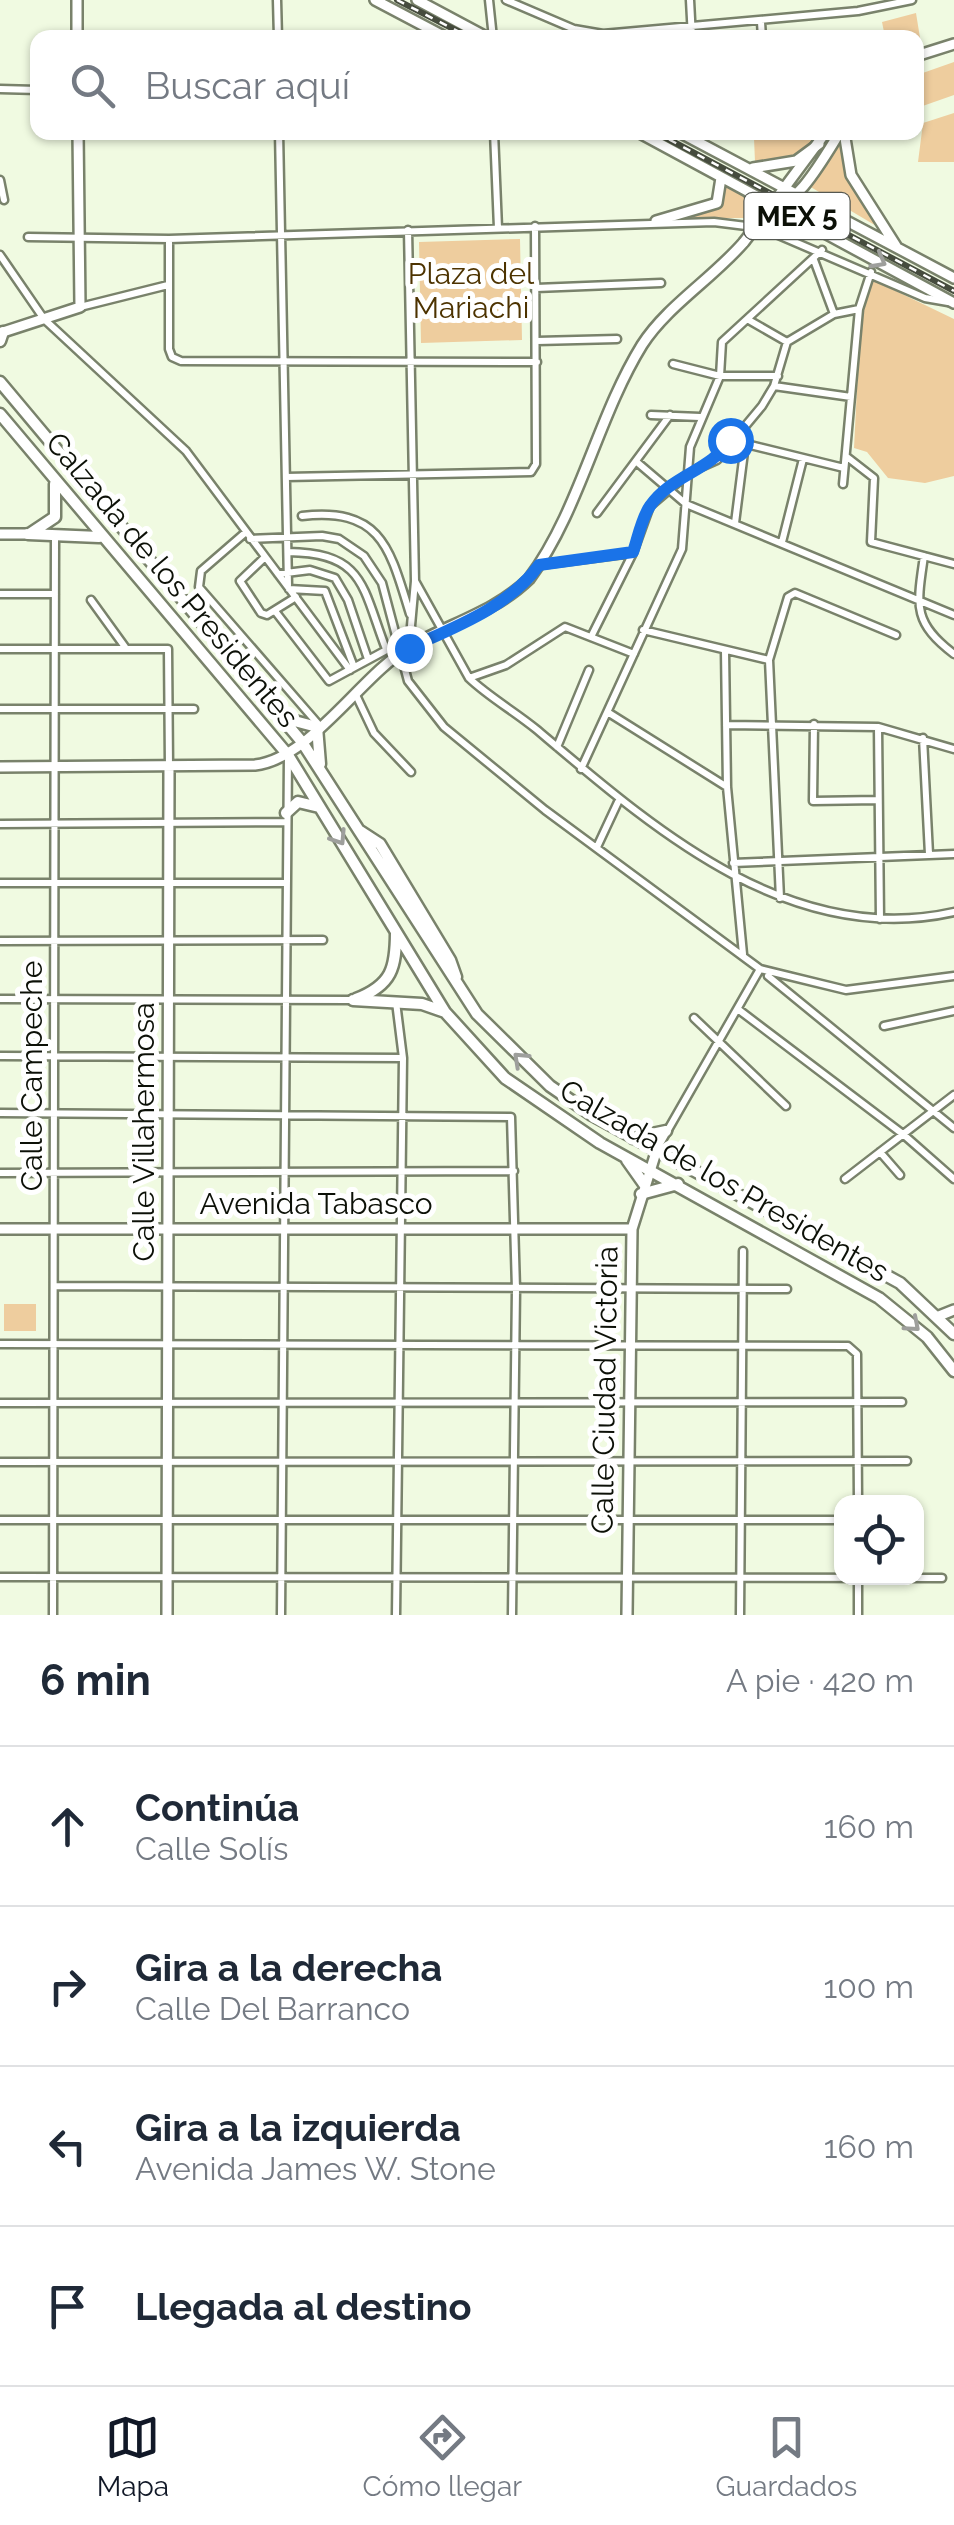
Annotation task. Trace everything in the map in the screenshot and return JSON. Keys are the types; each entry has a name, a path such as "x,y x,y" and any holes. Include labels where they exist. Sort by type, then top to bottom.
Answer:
{"highway":[{"name":"Calzada de los Presidentes","path":"0,382 302,742 459,990 501,1041 550,1086 631,1138 900,1283 954,1332"},
{"name":"Calzada de los Presidentes","path":"0,414 288,755 446,1012 505,1078 548,1112 878,1298 927,1337 954,1371"},
{"path":"28,534 55,517 55,483"},
{"path":"28,534 100,537"},
{"path":"282,716 318,726 321,771"},
{"path":"286,818 298,802 319,807"},
{"path":"354,1000 388,981 396,963 396,930"},
{"path":"354,1000 433,1005 446,1012"},
{"path":"631,1138 666,1131"},
{"path":"623,1155 642,1189 679,1184"}],"main road":[{"path":"77,0 78,30"},
{"path":"375,0 432,30"},
{"path":"417,0 475,30"},
{"path":"924,53 954,44"},
{"path":"1,335 80,308 78,140"},
{"name":"MEX 5","path":"652,140 954,302"},
{"name":"MEX 5","path":"696,140 954,278"},
{"path":"0,767 255,765 288,755 406,644 444,632 518,590 539,565 643,344 672,308 700,288 744,242 821,140"},
{"path":"761,219 783,208 836,140"},
{"path":"843,140 850,175 897,248"},
{"path":"750,168 796,161 819,144"},
{"path":"656,221 717,203 721,178"},
{"path":"745,190 761,219"},
{"path":"0,534 28,534"},
{"name":"Calle Villahermosa","path":"167,1615 169,766"},
{"name":"Calle Ciudad Victoria","path":"627,1615 632,1229 657,1149"},
{"name":"Avenida Tabasco","path":"0,1230 632,1229"},
{"path":"939,1316 954,1310"}],"street":[{"path":"277,0 278,30"},
{"path":"489,0 490,30"},
{"path":"506,0 583,30"},
{"path":"690,0 692,30"},
{"path":"623,30 761,22 906,1"},
{"path":"761,22 762,30"},
{"path":"0,88 30,90"},
{"path":"278,140 279,235 284,244 288,588"},
{"path":"494,140 498,228"},
{"path":"704,140 706,145"},
{"path":"0,180 4,200"},
{"path":"28,237 169,238 656,221 747,224 822,250 926,298 954,302"},
{"path":"286,477 528,474 536,464 535,226"},
{"path":"408,230 415,581 406,644 408,682 444,727 596,847 743,955 954,1128"},
{"path":"169,238 172,357 537,362"},
{"path":"581,769 682,550 690,446 720,376 722,342 822,250"},
{"path":"0,255 44,319 166,428 352,669"},
{"path":"814,260 834,314"},
{"path":"843,484 859,310 871,272"},
{"path":"536,288 661,284"},
{"path":"80,308 168,285"},
{"path":"591,637 633,552 644,515 668,488 717,460 774,386 787,342 834,314 859,310"},
{"path":"747,319 787,342"},
{"path":"536,340 617,340"},
{"path":"673,364 720,376 778,376"},
{"path":"774,386 851,398"},
{"path":"651,415 700,417"},
{"path":"597,514 670,415"},
{"path":"730,440 844,468"},
{"path":"735,523 745,444"},
{"path":"847,457 874,478 871,542 954,564"},
{"path":"782,542 802,459"},
{"path":"638,463 686,504 954,615"},
{"path":"302,516 339,514 378,534 396,566 411,617"},
{"path":"318,726 199,587 201,571 248,535 339,539 364,556 382,583 406,644"},
{"name":"Calle Campeche","path":"53,1615 55,536"},
{"path":"288,552 331,554 346,564 360,582 386,649"},
{"path":"539,565 633,552"},
{"path":"924,556 918,601 927,630 954,654"},
{"path":"265,557 240,582 265,616 296,597"},
{"path":"278,574 288,570 328,573 340,583 368,660"},
{"path":"415,581 468,678 557,747 618,802 734,874 780,899 828,912 880,918 954,912"},
{"path":"288,588 325,591 352,669"},
{"path":"780,899 770,660 788,597 794,593 896,635"},
{"path":"0,594 56,594"},
{"path":"91,600 126,648"},
{"path":"274,611 331,682 386,649 406,644"},
{"path":"468,678 506,665 565,626 634,654"},
{"path":"644,630 770,660"},
{"path":"0,649 126,648"},
{"name":"Calle Villahermosa","path":"126,648 168,649 169,766"},
{"path":"726,651 728,787 743,955"},
{"path":"557,747 588,670"},
{"path":"356,695 374,732 411,772"},
{"path":"0,709 194,708"},
{"path":"609,713 728,787"},
{"path":"814,724 813,801 878,800"},
{"path":"726,725 878,727 954,749"},
{"path":"878,727 880,918"},
{"path":"923,738 930,854"},
{"path":"281,1615 288,755"},
{"path":"596,847 618,802"},
{"path":"0,824 169,825 286,818"},
{"path":"733,863 954,854"},
{"path":"0,883 285,884"},
{"path":"0,941 324,940"},
{"path":"760,969 797,982 846,990 954,976"},
{"path":"657,1149 760,969"},
{"path":"0,999 354,1000"},
{"path":"396,1002 403,1058 396,1615"},
{"path":"739,1010 904,1135 954,1178"},
{"path":"884,1026 954,1012"},
{"path":"694,1018 786,1106"},
{"path":"0,1056 403,1058"},
{"path":"845,1179 954,1095"},
{"path":"0,1113 511,1117 516,1229 512,1615"},
{"path":"880,1152 900,1176"},
{"path":"0,1173 514,1171"},
{"path":"740,1615 743,1251"},
{"path":"54,1286 788,1289"},
{"path":"0,1344 855,1348 858,1495"},
{"path":"0,1404 902,1402"},
{"path":"0,1462 907,1461"},
{"path":"0,1520 834,1520"},
{"path":"0,1578 834,1578"},
{"path":"924,1578 942,1578"},
{"path":"858,1585 858,1615"}],"green space":[{"path":"916,13 919,30 884,30 882,22"},
{"path":"954,62 954,95 924,106 924,73"},
{"path":"954,113 954,162 918,162 924,123"},
{"path":"754,140 814,140 796,157 755,162"},
{"path":"840,143 850,182 878,227 809,186"},
{"path":"726,187 746,197 754,208 751,218 676,218 720,206"},
{"name":"Plaza del Mariachi","path":"520,239 522,340 421,343 419,242"},
{"path":"871,279 954,319 954,476 925,483 888,478 867,452 854,448 861,310"},
{"path":"4,1304 36,1304 36,1331 4,1331"}],"railway":[{"path":"397,0 455,30"},
{"path":"670,140 954,291"}],"route":[{"path":"409,648 518,590 539,565 594,561 633,552 650,506 690,472 717,460 730,440"}]}
